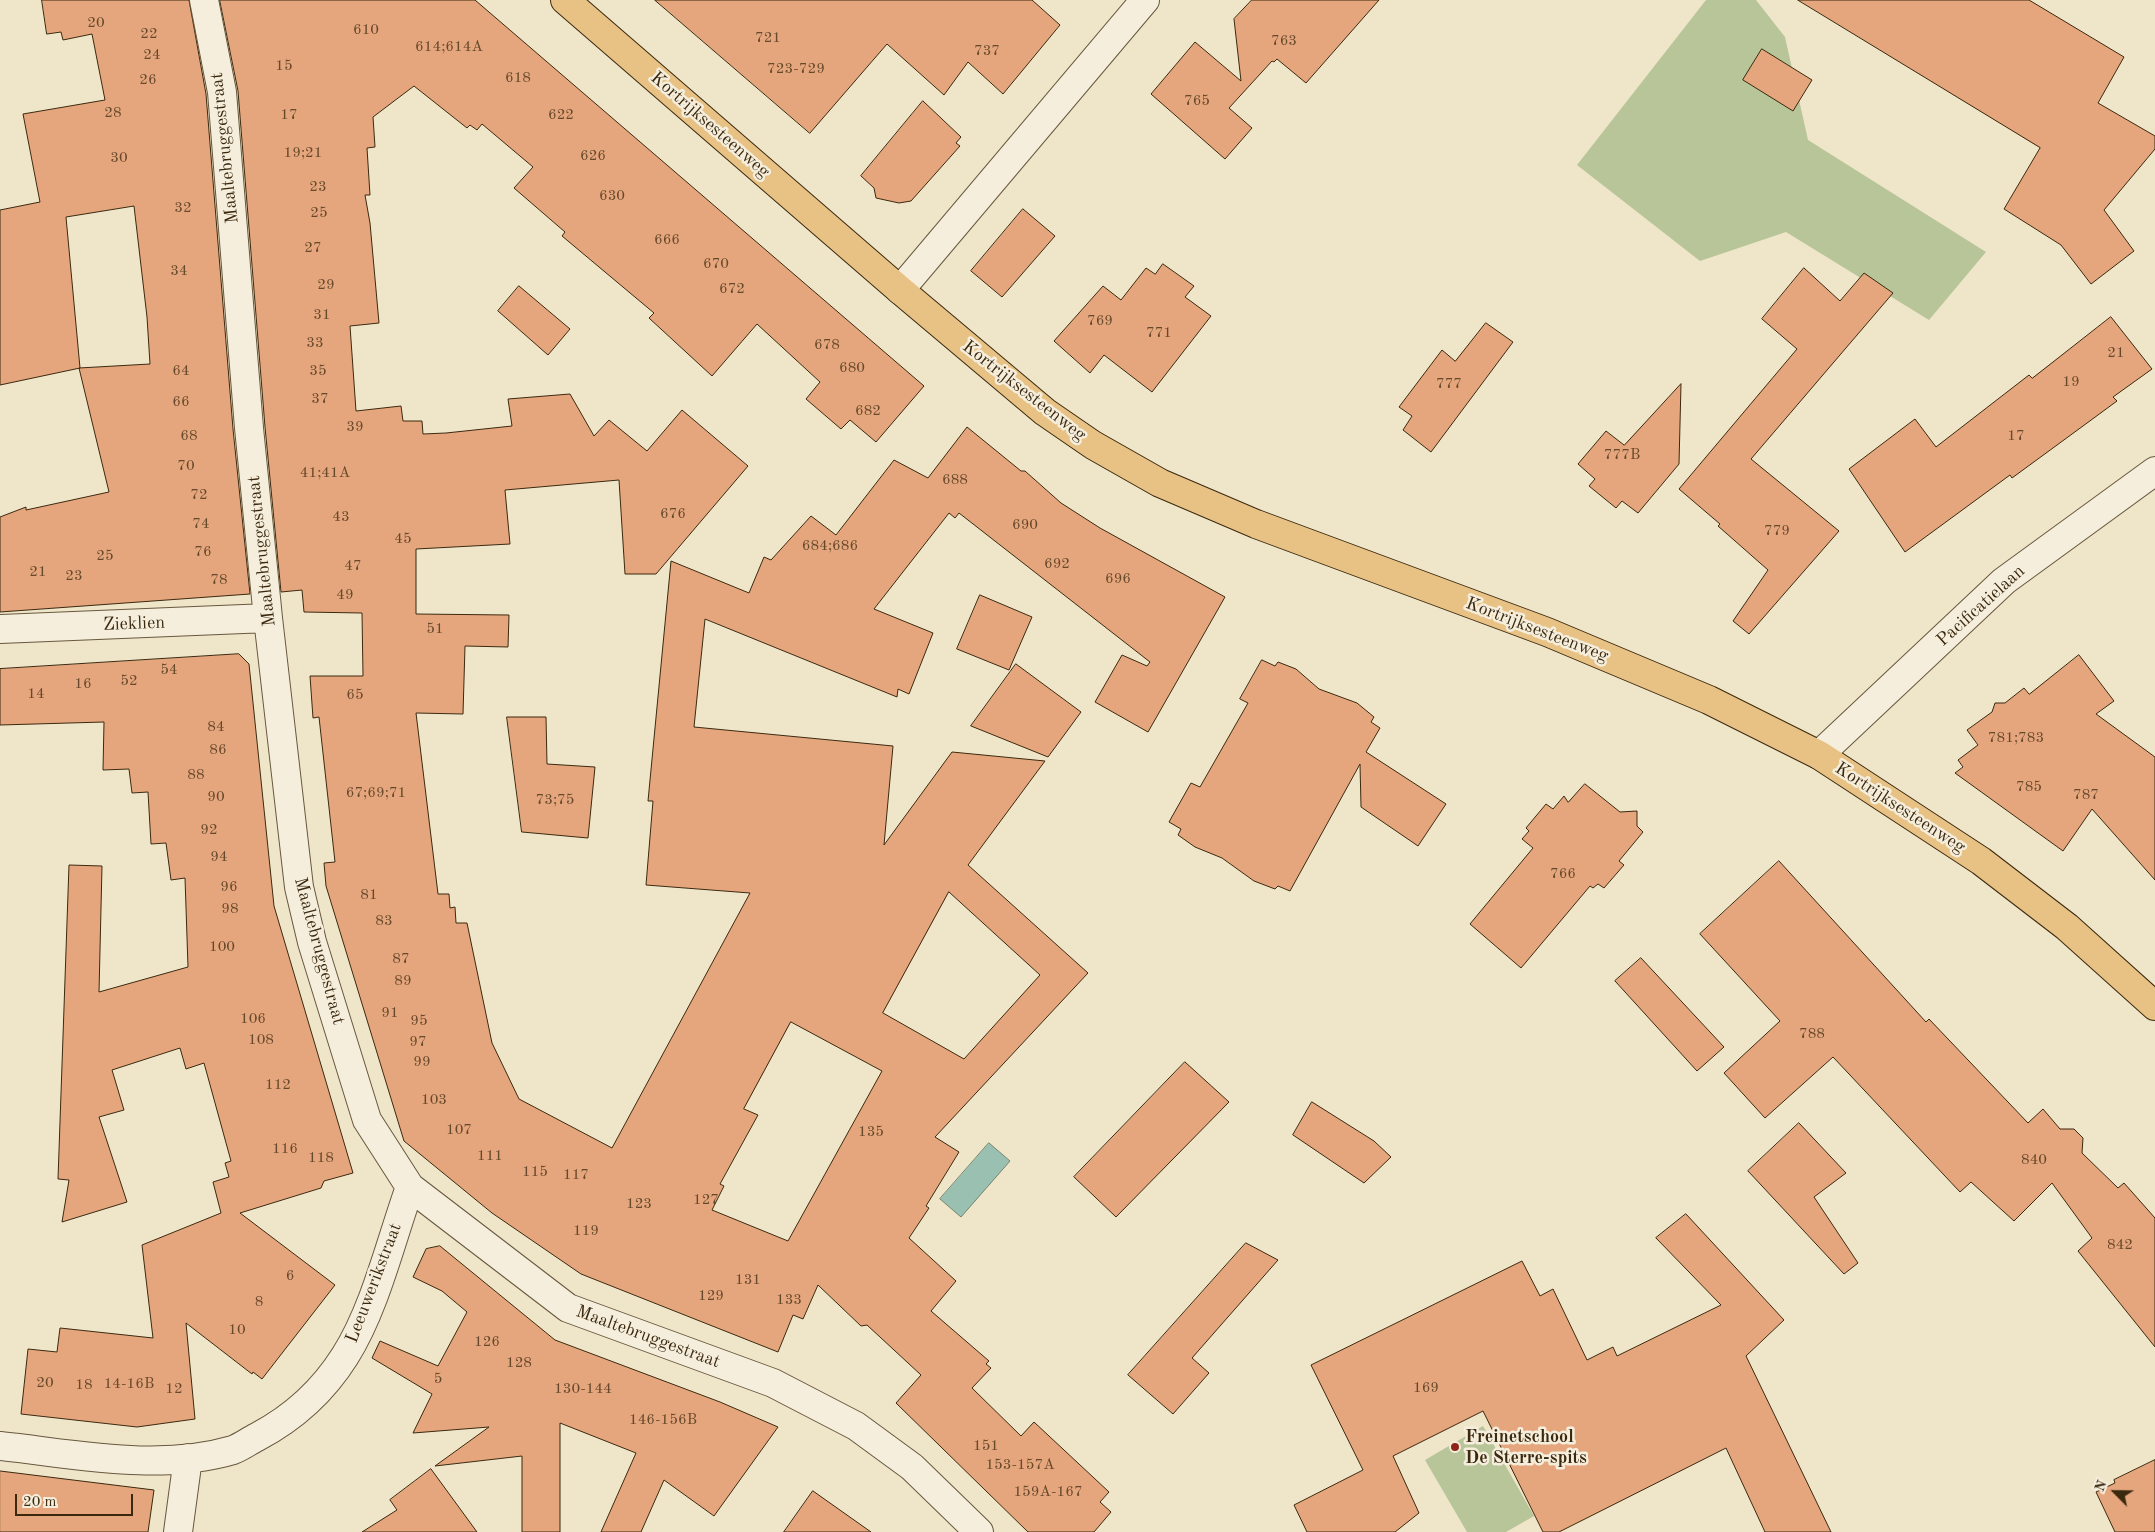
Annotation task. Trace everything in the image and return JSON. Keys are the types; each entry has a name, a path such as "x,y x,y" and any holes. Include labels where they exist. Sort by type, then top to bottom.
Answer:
{"main road":[{"name":"Kortrijksesteenweg","path":"565,0 900,290 1045,412 1093,445 1160,483 1256,524 1556,636 1709,700 1820,755 1981,861 2067,927 2155,1006"}],"street":[{"name":"Maaltebruggestraat","path":"204,0 222,92 248,418 268,618 299,887 310,933 368,1120 410,1187 568,1308 773,1383 856,1426 912,1467 979,1532"},
{"path":"900,290 1145,0"},
{"name":"Pacificatielaan","path":"1820,755 2004,581 2155,472"},
{"name":"Zieklien","path":"0,629 268,618"},
{"name":"Leeuwerikstraat","path":"0,1446 140,1460 188,1458 235,1449 280,1424 318,1393 346,1356 368,1309 410,1187"},
{"path":"178,1532 188,1458"}],"shaded area":[{"path":"1706,0 1756,0 1785,37 1808,140 1986,252 1929,320 1786,232 1700,261 1577,165"},
{"path":"989,1143 1010,1161 961,1217 940,1199"},
{"path":"1483,1426 1534,1516 1506,1532 1467,1532 1425,1460"}],"building":[{"path":"42,0 189,0 206,94 233,429 250,594 0,612 0,517 26,507 26,510 109,492 79,368 0,385 0,210 40,202 23,114 105,100 92,34 63,40 61,32 47,34","holes":["134,206 147,317 150,364 80,368 66,217"]},
{"path":"220,0 475,0 924,386 876,442 850,420 841,429 806,399 820,382 757,324 712,376 649,318 654,313 562,236 565,232 514,188 533,167 482,124 477,130 470,125 467,128 414,86 373,117 375,147 367,148 370,195 365,195 370,223 379,323 350,326 356,411 401,406 403,421 422,421 423,434 446,433 512,426 508,399 570,394 594,436 609,420 647,451 682,410 748,466 656,574 625,574 619,480 505,490 510,544 416,549 416,614 509,615 508,647 465,646 463,714 416,713 438,894 449,894 450,908 455,907 456,923 467,923 492,1043 519,1099 612,1148 750,893 646,885 653,801 648,801 671,561 749,593 764,557 771,560 811,516 836,535 894,460 928,478 967,427 1021,471 1025,471 1061,503 1100,528 1225,597 1148,732 1095,702 1122,655 1147,666 1150,662 959,513 955,518 949,513 874,609 933,633 909,694 898,689 897,697 705,619 694,727 893,746 884,845 952,752 1045,761 968,865 1088,973 935,1137 959,1152 926,1206 929,1208 909,1238 956,1281 931,1311 989,1361 986,1364 991,1368 972,1388 1021,1436 1034,1422 1109,1492 1100,1502 1111,1512 1094,1532 1028,1532 896,1403 921,1375 867,1325 861,1326 818,1285 803,1319 793,1315 778,1352 581,1274 492,1213 404,1141 326,886 324,863 335,862 319,717 313,718 310,676 363,676 362,613 304,612 302,590 281,592 265,427 238,91","holes":["949,892 1040,975 964,1059 883,1013","791,1022 882,1071 788,1241 712,1210 724,1186 720,1184 758,1115 744,1109"]},
{"path":"655,0 1032,0 1060,25 1003,94 968,62 944,95 887,44 810,133"},
{"path":"1252,0 1379,0 1306,83 1277,59 1274,62 1272,61 1229,108 1252,128 1225,159 1151,94 1195,42 1241,81 1234,19"},
{"path":"1798,0 2029,0 2124,57 2098,103 2155,136 2155,149 2104,210 2134,251 2091,284 2061,245 2004,209 2040,148"},
{"path":"1762,49 1812,80 1793,111 1743,80"},
{"path":"923,101 961,137 956,143 960,146 911,201 899,203 876,198 874,188 861,176"},
{"path":"1023,209 1055,236 1002,297 971,271"},
{"path":"1163,264 1194,286 1185,297 1211,316 1152,392 1104,355 1090,373 1054,341 1103,286 1121,300 1146,268 1155,274"},
{"path":"1804,268 1840,301 1864,273 1893,293 1751,459 1839,531 1749,634 1733,621 1768,570 1718,526 1720,524 1679,489 1797,349 1762,319"},
{"path":"519,286 570,329 548,355 498,311"},
{"path":"2111,317 2152,369 2113,397 2117,401 2012,478 2010,475 1905,552 1849,469 1915,419 1936,447 2029,375 2032,378"},
{"path":"1486,323 1513,342 1431,452 1403,430 1412,416 1399,407 1442,350 1455,361"},
{"path":"1681,384 1679,464 1638,513 1622,501 1616,508 1589,486 1595,479 1578,464 1606,431 1624,445"},
{"path":"980,595 1032,617 1009,670 957,649"},
{"path":"239,654 249,664 274,906 353,1173 324,1181 321,1188 240,1213 335,1285 262,1379 253,1372 252,1374 186,1323 195,1419 137,1427 21,1414 28,1349 57,1352 60,1328 153,1338 142,1245 221,1213 213,1182 229,1177 225,1163 231,1161 204,1063 186,1069 180,1048 112,1070 124,1110 99,1117 127,1202 62,1222 69,1180 58,1179 69,865 102,866 99,992 188,967 185,878 171,880 166,843 151,844 148,792 132,793 129,769 103,770 104,722 0,725 0,669"},
{"path":"2079,655 2114,701 2096,714 2155,757 2155,880 2092,809 2063,851 1955,773 1963,767 1958,760 1978,745 1967,730 1992,712 1995,703 2005,703 2024,688 2029,694"},
{"path":"1262,660 1275,666 1278,662 1296,669 1319,689 1357,703 1374,717 1371,722 1380,728 1366,752 1446,804 1418,846 1361,807 1360,764 1290,891 1278,886 1275,889 1254,881 1222,858 1195,847 1178,835 1181,829 1169,822 1191,783 1200,787 1248,703 1240,699"},
{"path":"1016,664 1081,712 1048,757 971,726"},
{"path":"507,717 546,717 547,764 595,767 588,838 522,832"},
{"path":"1585,784 1620,812 1637,811 1637,826 1643,832 1619,861 1624,865 1604,888 1598,884 1593,888 1590,886 1521,968 1470,924 1533,848 1522,839 1529,831 1526,828 1546,804 1553,809 1564,796 1568,802"},
{"path":"1779,861 1926,1022 1929,1019 2028,1123 2043,1109 2060,1129 2074,1129 2083,1138 2082,1153 2118,1188 2124,1183 2155,1218 2155,1347 2078,1251 2092,1238 2052,1183 2014,1221 1971,1182 1960,1192 1833,1057 1765,1118 1724,1073 1780,1021 1700,934"},
{"path":"1641,958 1724,1047 1697,1071 1615,981"},
{"path":"1185,1062 1229,1102 1116,1217 1074,1177"},
{"path":"1312,1102 1374,1141 1391,1157 1364,1183 1293,1135"},
{"path":"1799,1123 1846,1173 1814,1197 1858,1263 1844,1274 1748,1171"},
{"path":"1686,1214 1784,1320 1746,1356 1831,1532 1765,1532 1726,1448 1559,1532 1543,1532 1483,1411 1393,1456 1419,1513 1395,1532 1307,1532 1294,1505 1363,1470 1311,1365 1522,1261 1540,1296 1553,1289 1587,1360 1613,1347 1617,1356 1721,1305 1656,1238"},
{"path":"1246,1243 1278,1260 1192,1358 1209,1373 1173,1414 1128,1375"},
{"path":"440,1246 555,1340 720,1402 778,1427 714,1516 664,1480 641,1532 601,1532 636,1453 560,1423 560,1532 522,1532 522,1456 435,1466 489,1427 413,1433 432,1394 372,1358 380,1341 438,1366 467,1312 442,1291 413,1277 426,1249"},
{"path":"2155,1460 2155,1532 2115,1532 2096,1492 2115,1483 2114,1480"},
{"path":"431,1469 477,1532 362,1532 397,1510 390,1500"},
{"path":"0,1471 154,1490 148,1532 0,1532"},
{"path":"813,1491 871,1532 784,1532"}],"place":[{"name":"Freinetschool De Sterre-spits","path":"1455,1447"}]}
